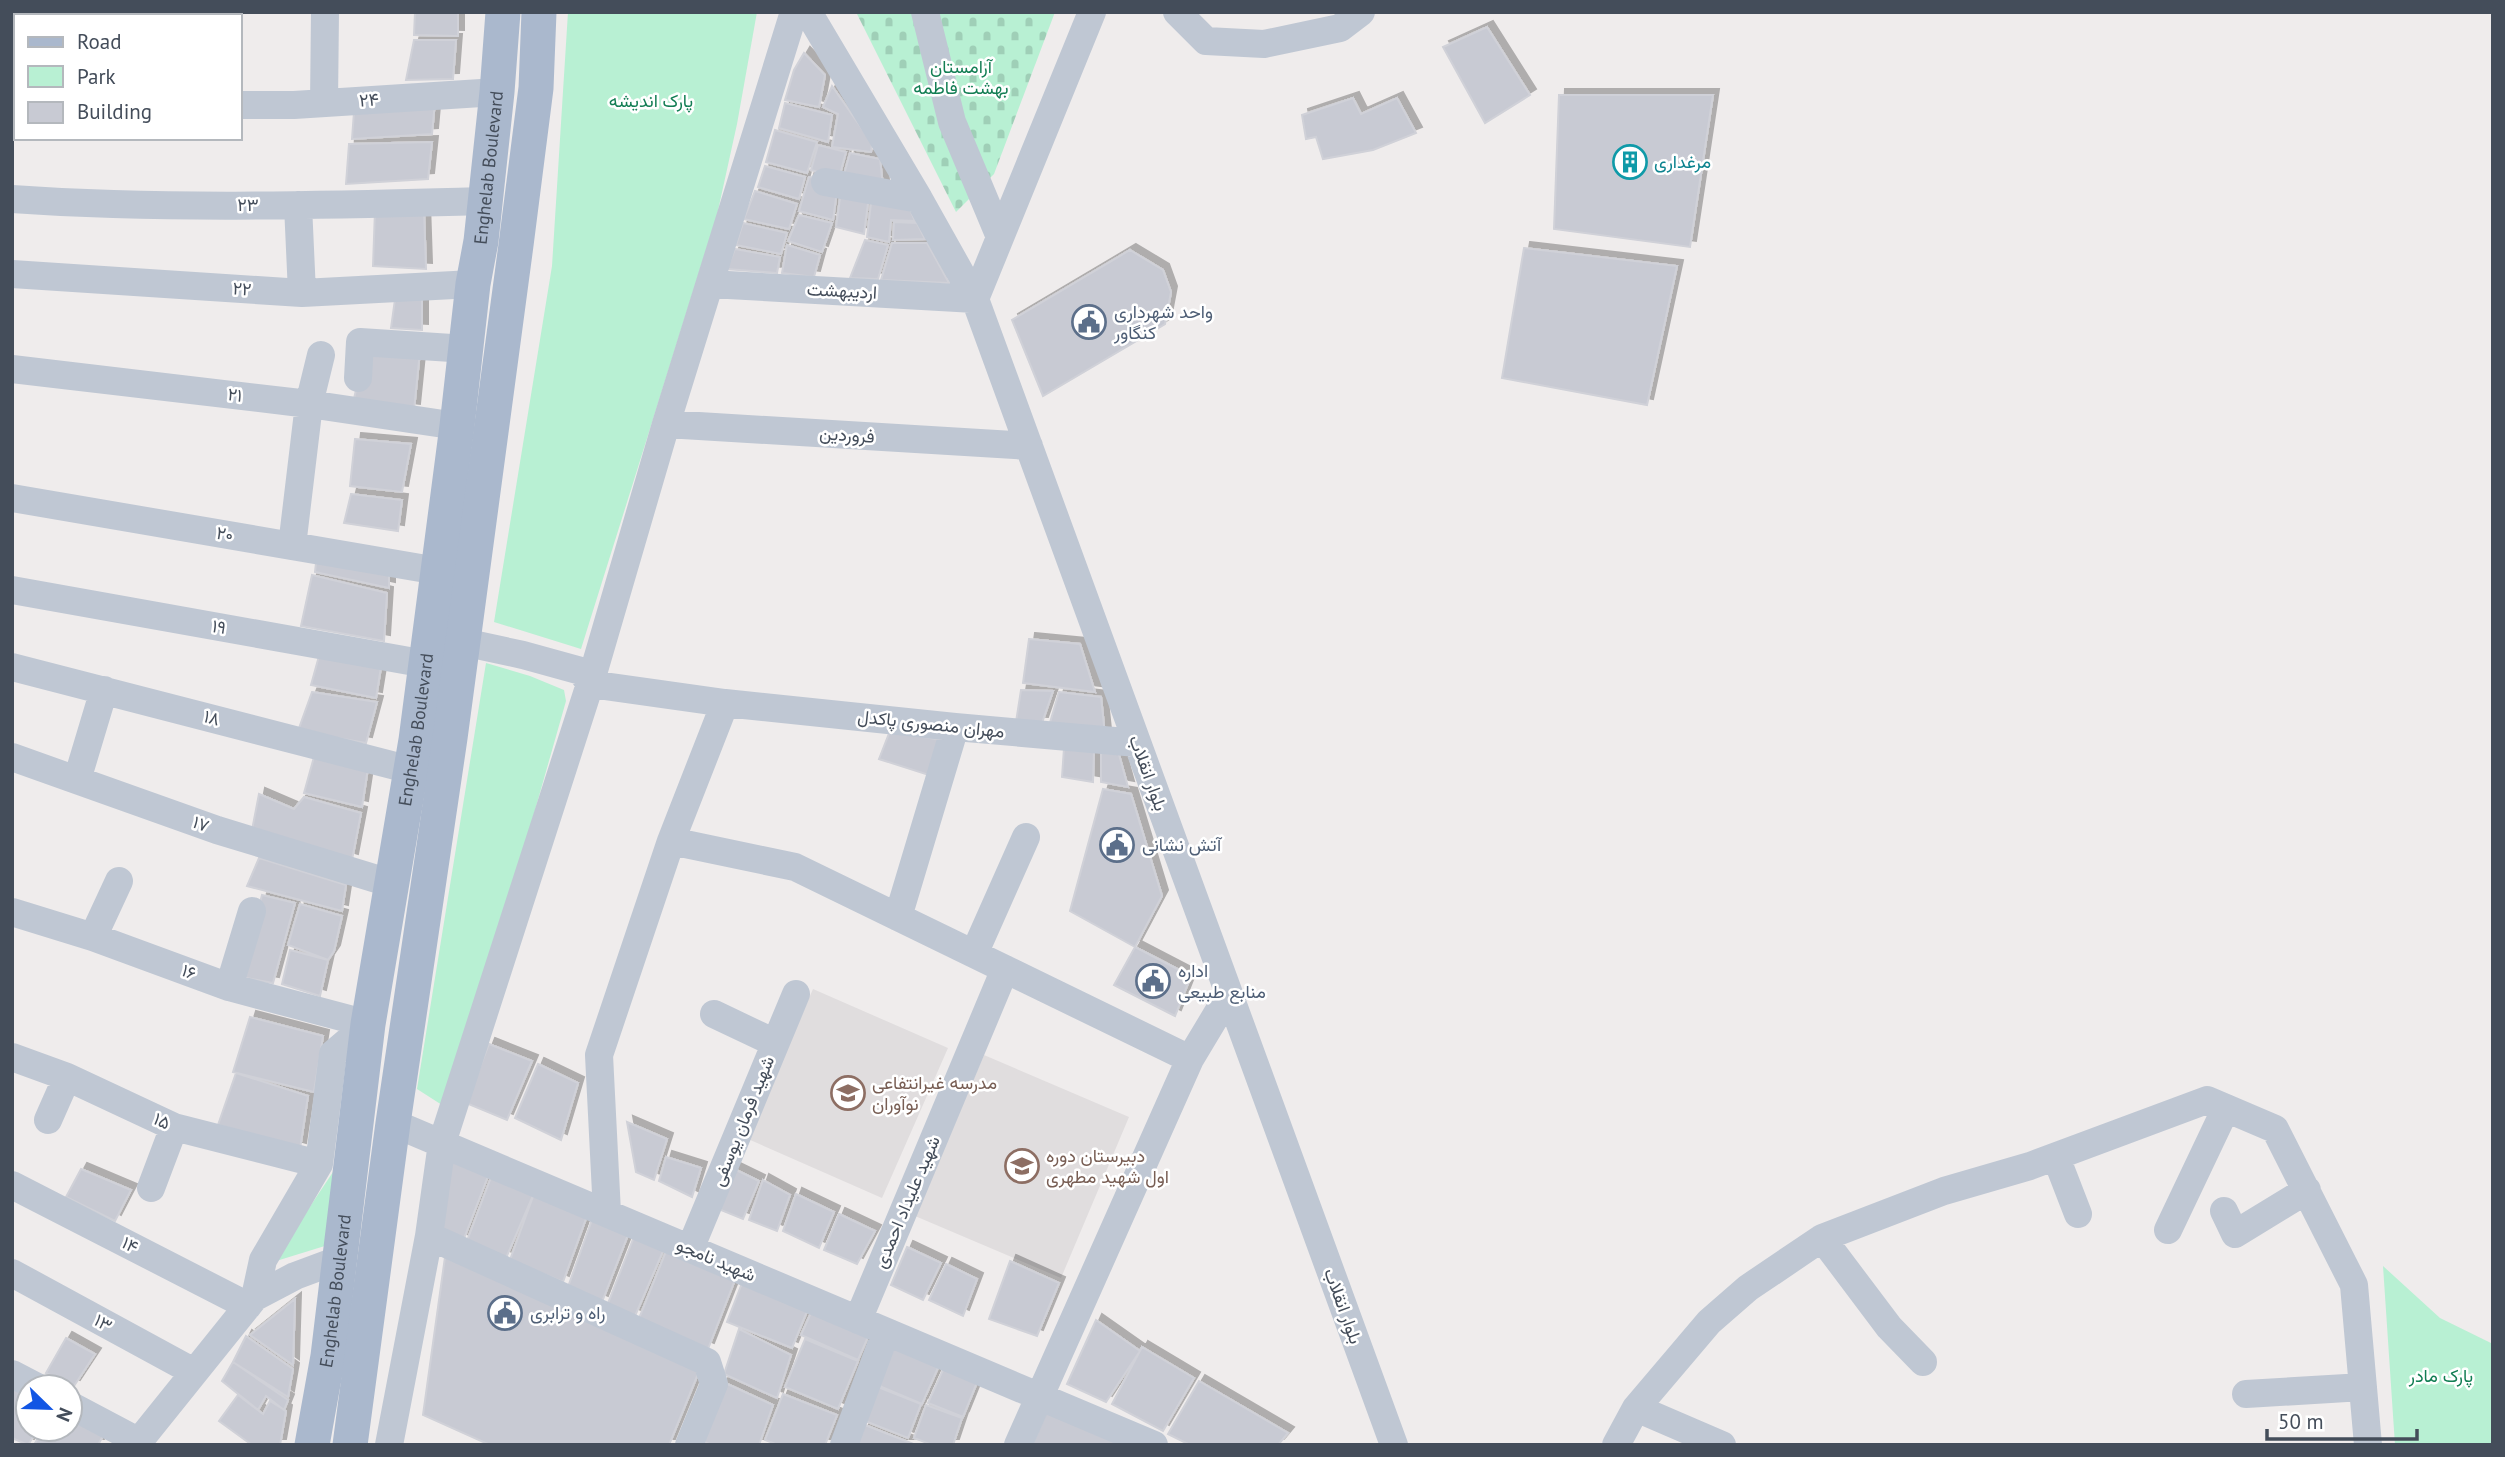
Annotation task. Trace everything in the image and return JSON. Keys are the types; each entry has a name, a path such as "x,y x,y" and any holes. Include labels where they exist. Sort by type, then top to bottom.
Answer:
{"main road":[{"name":"Enghelab Boulevard","path":"350,1445 393,1123 440,648 438,570 485,201 503,12"},
{"name":"Enghelab Boulevard","path":"312,1445 328,1356 368,1024 411,770 440,648 536,88 539,12"}],"street":[{"path":"324,103 325,12"},
{"path":"389,1445 429,1236 442,1143 590,684 666,424 794,12"},
{"name":"بلوار انقلاب","path":"808,12 975,299 1391,1442"},
{"path":"925,12 952,121 1000,237"},
{"path":"975,299 1092,12"},
{"path":"1177,12 1206,41 1264,44 1340,28 1361,12"},
{"name":"۲۴","path":"242,105 324,103 497,92"},
{"path":"825,182 919,199"},
{"name":"۲۳","path":"12,199 78,203 298,205 485,201"},
{"path":"298,205 302,293"},
{"name":"۲۲","path":"12,274 302,293 473,284"},
{"name":"اردیبهشت","path":"710,284 975,299"},
{"path":"358,378 360,342 467,349"},
{"path":"292,546 309,404 321,355"},
{"name":"۲۱","path":"12,369 309,404 457,426"},
{"name":"فروردین","path":"666,424 1029,446"},
{"name":"۲۰","path":"12,498 438,570"},
{"name":"۱۹","path":"12,590 440,648"},
{"name":"مهران منصوری پاکدل","path":"440,648 523,655 581,671 590,684 725,703 1137,743"},
{"name":"۱۸","path":"12,667 411,770"},
{"path":"77,779 104,690"},
{"path":"607,1213 598,1055 671,841 725,703"},
{"path":"898,917 955,727"},
{"name":"۱۷","path":"12,757 217,830 393,884"},
{"path":"974,954 1026,837"},
{"path":"671,841 795,867 1190,1059"},
{"path":"93,937 119,881"},
{"path":"229,987 252,911"},
{"name":"۱۶","path":"12,912 93,937 229,987 368,1024"},
{"name":"شهید علیداد احمدی","path":"858,1320 1004,969"},
{"name":"شهید فرمان یوسفی","path":"691,1249 796,994"},
{"path":"1018,1445 1190,1059 1229,994"},
{"path":"714,1014 775,1043"},
{"path":"251,1301 263,1260 319,1164 333,1054 368,1024"},
{"name":"۱۵","path":"12,1057 67,1077 174,1127 319,1164"},
{"path":"48,1120 67,1077"},
{"path":"1616,1445 1636,1408 1709,1322 1748,1288 1822,1238 1944,1191 2056,1157 2207,1100 2275,1129 2354,1285 2368,1445"},
{"path":"2168,1230 2227,1108"},
{"name":"شهید نامجو","path":"393,1123 1154,1445"},
{"path":"150,1188 174,1127"},
{"path":"2056,1157 2078,1214"},
{"name":"۱۴","path":"12,1185 251,1301"},
{"path":"2224,1211 2235,1234 2306,1191"},
{"path":"429,1236 707,1362 714,1384 689,1445"},
{"path":"1822,1238 1889,1327 1923,1362"},
{"path":"84,1413 137,1443 251,1301 295,1276 338,1260"},
{"name":"۱۳","path":"12,1273 194,1372"},
{"path":"844,1445 886,1332"},
{"path":"2246,1394 2363,1387"},
{"path":"1636,1408 1723,1445"}],"shaded area":[{"name":"مدرسه غیرانتفاعی نوآوران","path":"813,989 948,1048 882,1198 748,1139"},
{"name":"دبیرستان دوره اول شهید مطهری","path":"984,1055 1129,1117 1061,1278 915,1216"}],"green space":[{"name":"پارک اندیشه","path":"568,12 757,12 717,215 581,649 494,622 552,266"},
{"name":"آرامستان بهشت فاطمه","path":"856,12 1055,12 994,174 956,212"},
{"path":"486,663 530,676 564,690 566,701 491,965 442,1105 417,1089"},
{"path":"339,1163 328,1245 273,1262"},
{"name":"پارک مادر","path":"2383,1266 2440,1318 2493,1344 2493,1445 2395,1445"}],"building":[{"path":"415,12 458,12 458,36 414,35"},
{"path":"1487,27 1530,95 1485,123 1443,47"},
{"path":"414,40 456,40 453,79 406,80"},
{"path":"804,53 825,75 819,107 785,100 794,70"},
{"path":"832,86 872,143 871,152 832,147 838,114 823,107"},
{"name":"مرغداری","path":"1559,95 1713,95 1690,247 1554,229"},
{"path":"1353,98 1361,114 1397,98 1416,133 1373,150 1323,159 1316,137 1306,139 1302,115"},
{"path":"435,101 432,134 352,139 354,112"},
{"path":"785,103 832,115 828,142 779,128"},
{"path":"775,130 817,142 807,173 766,162"},
{"path":"432,142 428,179 346,184 349,144"},
{"path":"818,145 846,152 839,178 811,170"},
{"path":"850,153 880,159 883,186 843,178"},
{"path":"765,166 805,177 799,199 758,187"},
{"path":"809,177 818,178 837,191 833,220 799,211"},
{"path":"755,191 797,204 789,229 744,219"},
{"path":"841,191 869,196 864,234 836,227"},
{"path":"872,195 906,200 915,221 891,220 889,242 867,237"},
{"path":"375,210 424,210 426,269 373,266"},
{"path":"799,215 832,223 822,252 788,241"},
{"path":"894,222 917,223 925,239 893,240"},
{"path":"743,223 787,233 781,254 736,245"},
{"path":"865,240 888,245 878,279 850,278"},
{"path":"892,243 927,243 949,283 881,280"},
{"path":"787,245 820,255 814,277 782,273"},
{"path":"1524,248 1677,266 1647,405 1502,378"},
{"path":"735,249 780,257 777,273 727,269"},
{"name":"واحد شهرداری کنگاور","path":"1130,250 1163,270 1171,292 1165,324 1043,396 1012,320"},
{"path":"397,285 422,285 422,330 391,328"},
{"path":"366,347 420,351 414,410 353,403"},
{"path":"355,439 411,444 402,492 350,486"},
{"path":"351,494 402,500 398,531 344,523"},
{"path":"317,554 389,566 389,588 315,572"},
{"path":"312,575 387,593 384,641 301,626"},
{"path":"1029,639 1080,644 1095,692 1023,683"},
{"path":"321,649 382,661 376,698 311,685"},
{"path":"1021,690 1053,691 1042,723 1016,722"},
{"path":"312,692 377,702 366,743 298,731"},
{"path":"1059,692 1101,697 1105,735 1049,726"},
{"path":"890,731 941,740 932,776 879,759"},
{"path":"1064,748 1094,751 1093,782 1062,777"},
{"path":"1101,750 1118,751 1128,787 1101,782"},
{"path":"314,757 368,768 362,807 304,793"},
{"name":"آتش نشانی","path":"1103,789 1131,794 1162,896 1135,947 1070,911"},
{"path":"259,794 294,809 304,797 361,813 352,860 252,830"},
{"path":"259,858 346,885 342,911 247,886"},
{"path":"262,895 295,903 273,983 241,977"},
{"path":"300,904 342,916 334,951 328,960 288,945"},
{"name":"اداره منابع طبیعی","path":"1135,947 1191,976 1175,1016 1114,985"},
{"path":"290,950 328,960 320,996 282,984"},
{"path":"250,1017 323,1036 314,1092 233,1072"},
{"path":"489,1044 532,1061 507,1120 466,1103"},
{"path":"538,1064 578,1083 561,1140 515,1118"},
{"path":"236,1073 308,1096 300,1149 218,1125"},
{"path":"627,1122 667,1139 654,1180 636,1172"},
{"path":"451,1152 490,1171 463,1241 441,1229"},
{"path":"666,1157 701,1168 692,1197 659,1181"},
{"path":"732,1168 759,1181 743,1219 716,1208"},
{"path":"81,1169 131,1190 115,1221 66,1197"},
{"path":"493,1172 535,1191 506,1258 467,1241"},
{"path":"763,1180 790,1195 777,1231 749,1220"},
{"path":"535,1191 588,1213 563,1282 510,1260"},
{"path":"796,1194 834,1212 819,1248 783,1231"},
{"path":"594,1214 631,1227 602,1302 568,1287"},
{"path":"839,1214 875,1231 857,1264 824,1250"},
{"path":"637,1229 667,1242 635,1316 607,1306"},
{"path":"669,1244 738,1272 708,1349 638,1321"},
{"path":"907,1247 941,1263 923,1300 891,1285"},
{"name":"راه و ترابری","path":"445,1257 700,1369 669,1445 490,1445 423,1415"},
{"path":"1010,1261 1059,1283 1037,1336 989,1319"},
{"path":"946,1264 977,1279 963,1316 929,1300"},
{"path":"744,1278 810,1304 792,1348 727,1322"},
{"path":"295,1299 293,1365 250,1335"},
{"path":"814,1306 871,1330 858,1360 801,1335"},
{"path":"1096,1320 1140,1351 1106,1402 1067,1384"},
{"path":"739,1329 791,1355 777,1398 724,1374"},
{"path":"246,1336 293,1369 288,1397 233,1362"},
{"path":"66,1338 95,1354 83,1373 46,1373"},
{"path":"805,1339 858,1361 838,1409 785,1387"},
{"path":"897,1341 941,1361 922,1404 877,1385"},
{"path":"1142,1347 1194,1378 1163,1431 1112,1404"},
{"path":"947,1361 980,1375 963,1417 928,1403"},
{"path":"233,1362 288,1400 284,1410 266,1396 258,1410 222,1381"},
{"path":"1199,1381 1288,1433 1278,1445 1190,1445 1168,1434"},
{"path":"723,1382 773,1405 759,1445 712,1445 699,1440"},
{"path":"12,1387 14,1439 12,1438"},
{"path":"878,1387 921,1404 908,1438 865,1421"},
{"path":"783,1394 837,1415 825,1445 778,1445 765,1440"},
{"path":"238,1395 263,1414 270,1401 286,1411 280,1445 252,1445 219,1421"},
{"path":"926,1405 962,1418 953,1445 932,1445 914,1438"},
{"path":"1049,1406 1117,1436 1114,1445 1032,1445"},
{"path":"84,1422 104,1434 98,1445 34,1445 84,1443"},
{"path":"865,1425 916,1445 857,1445"}],"place":[{"name":"مرغداری","path":"1630,162"},
{"name":"واحد شهرداری کنگاور","path":"1089,322"},
{"name":"آتش نشانی","path":"1117,845"},
{"name":"اداره منابع طبیعی","path":"1153,981"},
{"name":"مدرسه غیرانتفاعی نوآوران","path":"848,1093"},
{"name":"دبیرستان دوره اول شهید مطهری","path":"1022,1166"},
{"name":"راه و ترابری","path":"505,1313"}]}
